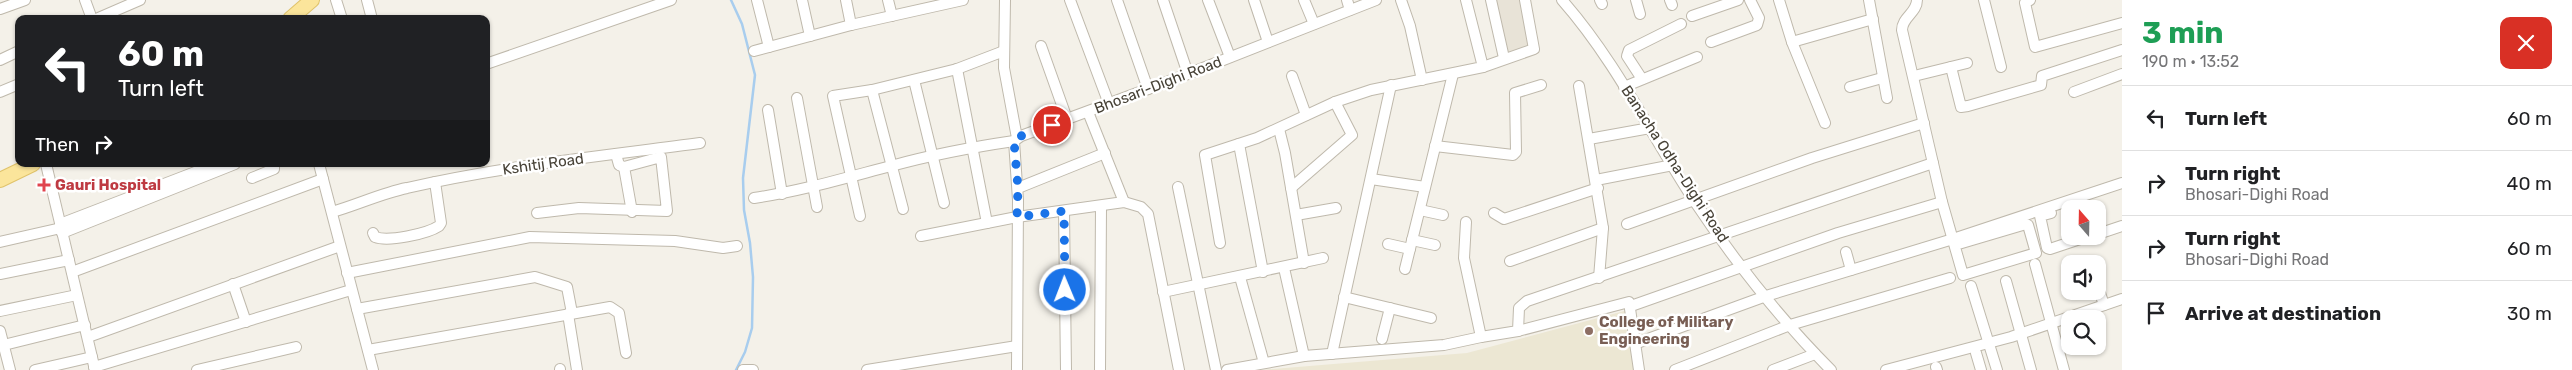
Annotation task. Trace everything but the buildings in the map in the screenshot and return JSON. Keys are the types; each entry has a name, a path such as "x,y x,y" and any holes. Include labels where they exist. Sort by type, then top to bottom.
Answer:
{"main road":[{"path":"295,15 313,1"},
{"path":"0,180 27,167"}],"street":[{"path":"0,9 25,0"},
{"path":"85,0 92,15"},
{"path":"104,15 140,0"},
{"path":"336,0 341,15"},
{"path":"367,0 371,15"},
{"path":"490,63 672,0"},
{"path":"757,0 770,47"},
{"path":"802,0 810,36"},
{"path":"846,0 851,25"},
{"path":"888,0 892,16"},
{"path":"754,51 892,16 929,4 963,0"},
{"path":"1004,0 1004,68 1016,140 1018,188 1017,370"},
{"path":"1070,0 1109,104"},
{"path":"1117,0 1148,89"},
{"path":"1163,0 1188,74"},
{"path":"1208,0 1230,57"},
{"path":"1254,0 1268,42"},
{"path":"1304,0 1314,24"},
{"name":"Bhosari-Dighi Road","path":"754,198 782,194 853,178 890,166 974,147 1016,140 1314,24 1349,5 1376,0"},
{"path":"1401,0 1422,80"},
{"path":"1466,0 1483,67"},
{"path":"1491,0 1504,58"},
{"path":"1220,243 1205,155 1279,129 1335,102 1391,85 1483,67 1534,49 1525,0"},
{"name":"Banacha Odha-Dighi Road","path":"1562,0 1585,26 1694,199 1743,268 1815,354 1831,370"},
{"path":"1636,0 1640,14"},
{"path":"1692,16 1738,0"},
{"path":"1711,42 1757,25 1759,18 1750,0"},
{"path":"1779,0 1792,42 1825,123"},
{"path":"1869,0 1887,98"},
{"path":"1637,343 1766,296 1851,270 1954,242 2026,224 2028,225 2036,253 1963,275 1954,242 1942,202 1902,25 1916,9 1917,0"},
{"path":"1984,0 2001,67"},
{"path":"2030,0 2025,3 2036,47 2122,24"},
{"path":"1792,42 1873,19"},
{"path":"1642,80 1627,56 1629,50 1681,24"},
{"path":"1041,46 1067,119"},
{"path":"1951,67 1961,107 2041,85 2042,76 2122,50"},
{"path":"860,216 853,178 832,99 837,94 872,90 957,70 1004,51"},
{"path":"0,60 15,53"},
{"path":"1624,87 1697,57"},
{"path":"1914,76 1967,63"},
{"path":"957,70 974,147 987,222"},
{"path":"1405,269 1452,74"},
{"path":"2074,92 2122,74"},
{"path":"1292,76 1306,115"},
{"path":"1850,87 1882,78"},
{"path":"914,80 931,157 944,203"},
{"path":"1332,354 1391,85"},
{"path":"1435,146 1513,155 1516,152 1515,92 1541,85"},
{"path":"0,92 15,86"},
{"path":"1579,86 1603,228 1599,278"},
{"path":"872,90 890,166 903,209"},
{"path":"797,98 817,207"},
{"path":"1291,188 1352,135 1335,102"},
{"path":"768,110 782,194"},
{"path":"1088,112 1124,202"},
{"path":"1627,224 1812,158 1924,123"},
{"path":"1589,139 1650,128"},
{"path":"1279,129 1304,263"},
{"name":"Kshitij Road","path":"332,212 405,188 435,182 504,170 700,143"},
{"path":"1240,144 1263,272"},
{"path":"1018,188 1105,153"},
{"path":"537,214 579,208 632,212 667,212 663,160 658,156 624,167 619,165 616,154"},
{"path":"1518,331 1519,308 1522,304 1933,163"},
{"path":"1494,213 1504,219 1597,184 1673,165"},
{"path":"47,167 94,365"},
{"path":"61,228 209,167"},
{"path":"0,242 61,228 227,167"},
{"path":"252,178 274,169 274,167"},
{"path":"320,167 373,370"},
{"path":"624,167 632,212"},
{"path":"72,272 323,179"},
{"path":"1371,179 1425,187"},
{"path":"373,233 375,237 380,239 414,234 439,226 435,182"},
{"path":"1954,242 2122,183"},
{"path":"1178,187 1200,284 1216,370"},
{"path":"921,236 987,222 1101,207 1124,202 1141,207 1148,214 1179,370"},
{"path":"1631,306 1838,233 1942,202"},
{"path":"1100,370 1101,207"},
{"path":"1296,215 1336,208"},
{"path":"1420,210 1443,215"},
{"path":"2061,210 2040,216 2047,248 2050,249 2062,245"},
{"path":"1064,211 1066,370"},
{"path":"1466,222 1464,258 1482,338"},
{"path":"2106,231 2122,226"},
{"path":"1510,261 1603,228"},
{"path":"347,274 530,237 676,242 723,248 737,246"},
{"path":"1388,244 1435,245"},
{"path":"88,337 340,246"},
{"path":"1846,252 1851,270"},
{"path":"1163,292 1284,268 1324,258"},
{"path":"0,274 69,260"},
{"path":"2035,264 2064,370"},
{"path":"1284,268 1304,356"},
{"path":"357,309 535,277 567,287 577,370"},
{"path":"1240,277 1264,363"},
{"path":"1675,370 1790,325 1950,278"},
{"path":"2006,281 2031,370"},
{"path":"233,284 246,322"},
{"path":"1971,286 1997,370"},
{"path":"35,370 94,365 352,290"},
{"path":"0,311 77,295"},
{"path":"1344,297 1432,318"},
{"path":"1886,370 2021,333 2122,299"},
{"path":"2102,300 2104,305"},
{"path":"1227,370 1304,356 1444,345 1518,331 1623,302 1629,302 1631,306 1639,370"},
{"path":"368,350 610,306 617,309 626,353"},
{"path":"1382,339 1390,308"},
{"path":"2,346 85,326"},
{"path":"0,331 2,346 10,370"},
{"path":"867,370 923,365 1017,346"},
{"path":"198,370 296,347"},
{"path":"1773,370 1815,354"},
{"path":"1976,354 1981,370"},
{"path":"743,370 753,370"}],"shaded area":[{"path":"1489,0 1527,0 1538,53 1504,62"},
{"name":"College of Military Engineering","path":"1628,310 1635,370 1261,370 1467,353"}],"waterway":[{"path":"731,0 742,24 755,75 743,178 744,210 750,243 753,277 752,328 745,352 736,370"}],"place":[{"name":"Gauri Hospital","path":"44,185"},
{"name":"College of Military Engineering","path":"1589,331"}],"route":[{"path":"1052,125 1021,136 1014,141 1013,147 1018,188 1017,217 1064,211 1065,290"}]}
